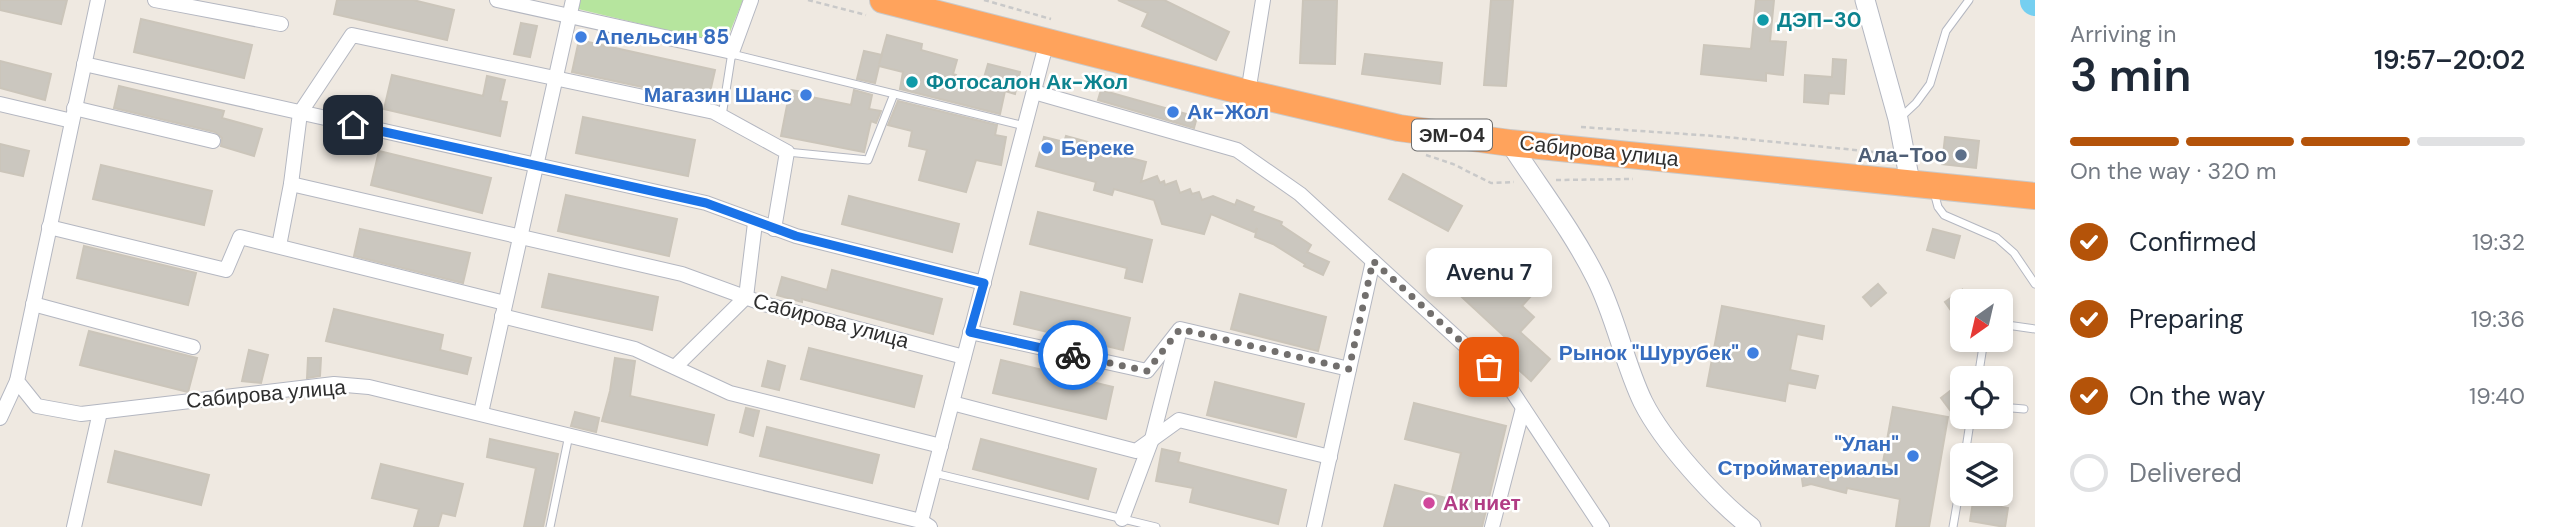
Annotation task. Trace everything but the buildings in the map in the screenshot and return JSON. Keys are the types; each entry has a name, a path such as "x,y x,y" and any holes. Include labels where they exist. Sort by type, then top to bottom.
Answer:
{"highway":[{"name":"Сабирова улица","path":"883,0 1049,30 1248,93 1399,128 1510,142 2035,196"}],"main road":[{"path":"1865,0 1898,119 1905,155 1921,183"},
{"path":"1510,142 1578,244 1598,281 1643,402 1664,437 1704,482 1751,527"}],"street":[{"path":"0,418 17,381 98,0"},
{"path":"155,0 281,24"},
{"path":"497,0 732,53 751,0"},
{"path":"481,413 573,0"},
{"path":"1248,93 1263,0"},
{"name":"Сабирова улица","path":"17,381 37,406 80,414 334,384 369,387 569,434 925,524 934,473 1049,30"},
{"path":"279,246 291,184 300,113 352,35 714,112 787,152 774,229"},
{"path":"84,64 706,203 774,229 984,283"},
{"path":"1034,92 1237,150 1300,194 1508,385 1602,527"},
{"path":"0,104 213,141"},
{"name":"Сабирова улица","path":"291,184 682,274 764,304 964,357"},
{"path":"675,367 746,297 755,223"},
{"path":"50,227 226,270 240,237 279,246 635,349 730,393 941,446"},
{"path":"1314,527 1373,261"},
{"path":"33,304 193,346"},
{"path":"1180,329 1349,369"},
{"path":"970,332 1147,371 1180,329"},
{"path":"1122,519 1152,439 1180,329"},
{"path":"952,403 1136,451 1179,420 1330,457"},
{"path":"1492,527 1523,408"},
{"path":"74,527 100,412"}],"lane":[{"path":"1898,119 1916,103 1930,84 1946,31 1969,0"},
{"path":"722,116 732,53 1025,126"},
{"path":"787,152 868,160 894,94"},
{"path":"1921,183 1944,215 1997,238 2014,253 2035,284"},
{"path":"2013,326 2035,329"},
{"path":"2013,408 2024,409"},
{"path":"550,527 569,434"},
{"path":"934,473 1156,527"},
{"path":"1953,527 1957,506"}],"path":[{"path":"984,0 1049,30"},
{"path":"1581,127 1715,136 1905,155"}],"green space":[{"path":"580,0 743,0 725,44 578,9"}],"way so far":[{"path":"1073,355 1147,371 1180,329 1349,369 1373,261 1489,367"}],"place":[{"name":"ДЭП-30","path":"1763,20"},
{"name":"Апельсин 85","path":"581,37"},
{"name":"Фотосалон Ак-Жол","path":"912,82"},
{"name":"Магазин Шанс","path":"806,95"},
{"name":"Ак-Жол","path":"1173,112"},
{"name":"Береке","path":"1047,148"},
{"name":"Ала-Тоо","path":"1961,155"},
{"name":"Рынок \"Шурубек\"","path":"1753,353"},
{"name":"Avenu 7","path":"1489,367"},
{"name":"\"Улан\" Стройматериалы","path":"1913,456"},
{"name":"Ак ниет","path":"1429,503"}],"route":[{"path":"353,125 706,203 796,236 984,283 970,332 1073,355"}]}
